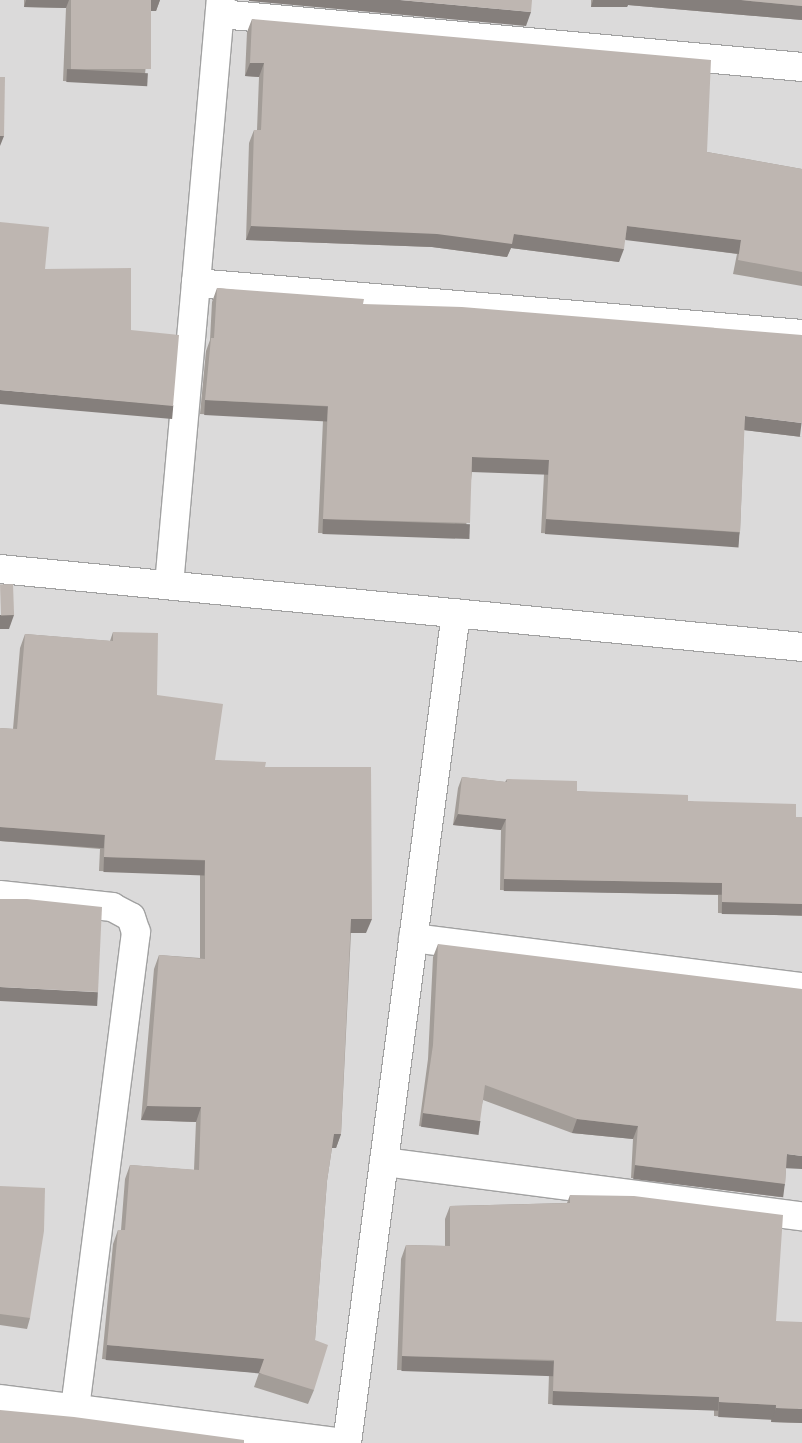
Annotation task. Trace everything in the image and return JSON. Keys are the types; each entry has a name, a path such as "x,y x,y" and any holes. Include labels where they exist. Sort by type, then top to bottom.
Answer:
{"street":[{"path":"169,585 221,7 802,67"},
{"path":"196,283 802,334"},
{"path":"0,568 802,647"},
{"path":"0,1399 346,1443 456,613"},
{"path":"0,896 112,908 131,917 136,932 75,1410"},
{"path":"413,938 802,987"},
{"path":"384,1162 802,1216"}],"shaded area":[{"path":"0,0 802,0 802,1443 0,1443"}],"building":[{"path":"71,0 151,0 151,69 71,69"},
{"path":"400,0 532,0 531,12"},
{"path":"741,0 802,0 802,6"},
{"path":"252,19 711,60 707,152 802,169 802,272 738,260 741,240 627,226 624,249 514,234 512,244 437,234 251,226 254,130 261,130 264,63 250,63"},
{"path":"0,77 5,77 4,136 0,136"},
{"path":"0,222 49,227 45,269 131,268 131,330 179,335 173,406 0,390"},
{"path":"217,288 364,299 363,304 462,307 802,335 802,423 745,416 740,532 546,519 549,460 472,457 470,523 323,519 328,406 205,400 211,338 214,338"},
{"path":"0,584 13,584 14,615 1,615"},
{"path":"113,632 158,633 157,695 223,704 215,760 266,762 265,767 371,767 372,919 351,919 341,1134 334,1134 327,1181 315,1340 328,1345 314,1390 259,1373 264,1359 107,1345 118,1230 125,1230 130,1165 199,1170 201,1107 147,1106 159,955 205,959 205,860 104,857 105,835 0,827 0,728 17,729 25,634 113,641"},
{"path":"462,777 507,782 507,779 577,781 577,791 688,795 688,801 796,804 796,817 802,817 802,904 722,902 722,883 504,879 506,819 458,814"},
{"path":"0,899 27,899 102,907 98,992 0,987"},
{"path":"438,944 802,989 802,1156 787,1154 785,1184 635,1165 638,1126 577,1119 485,1085 480,1121 423,1113 433,1045"},
{"path":"0,1186 45,1188 44,1231 30,1318 0,1314"},
{"path":"570,1195 634,1196 783,1215 776,1321 802,1322 802,1409 776,1408 776,1405 719,1402 719,1397 553,1391 554,1360 402,1356 406,1245 450,1246 450,1206 570,1203"},
{"path":"0,1410 74,1417 244,1440 244,1443 0,1443"}]}
